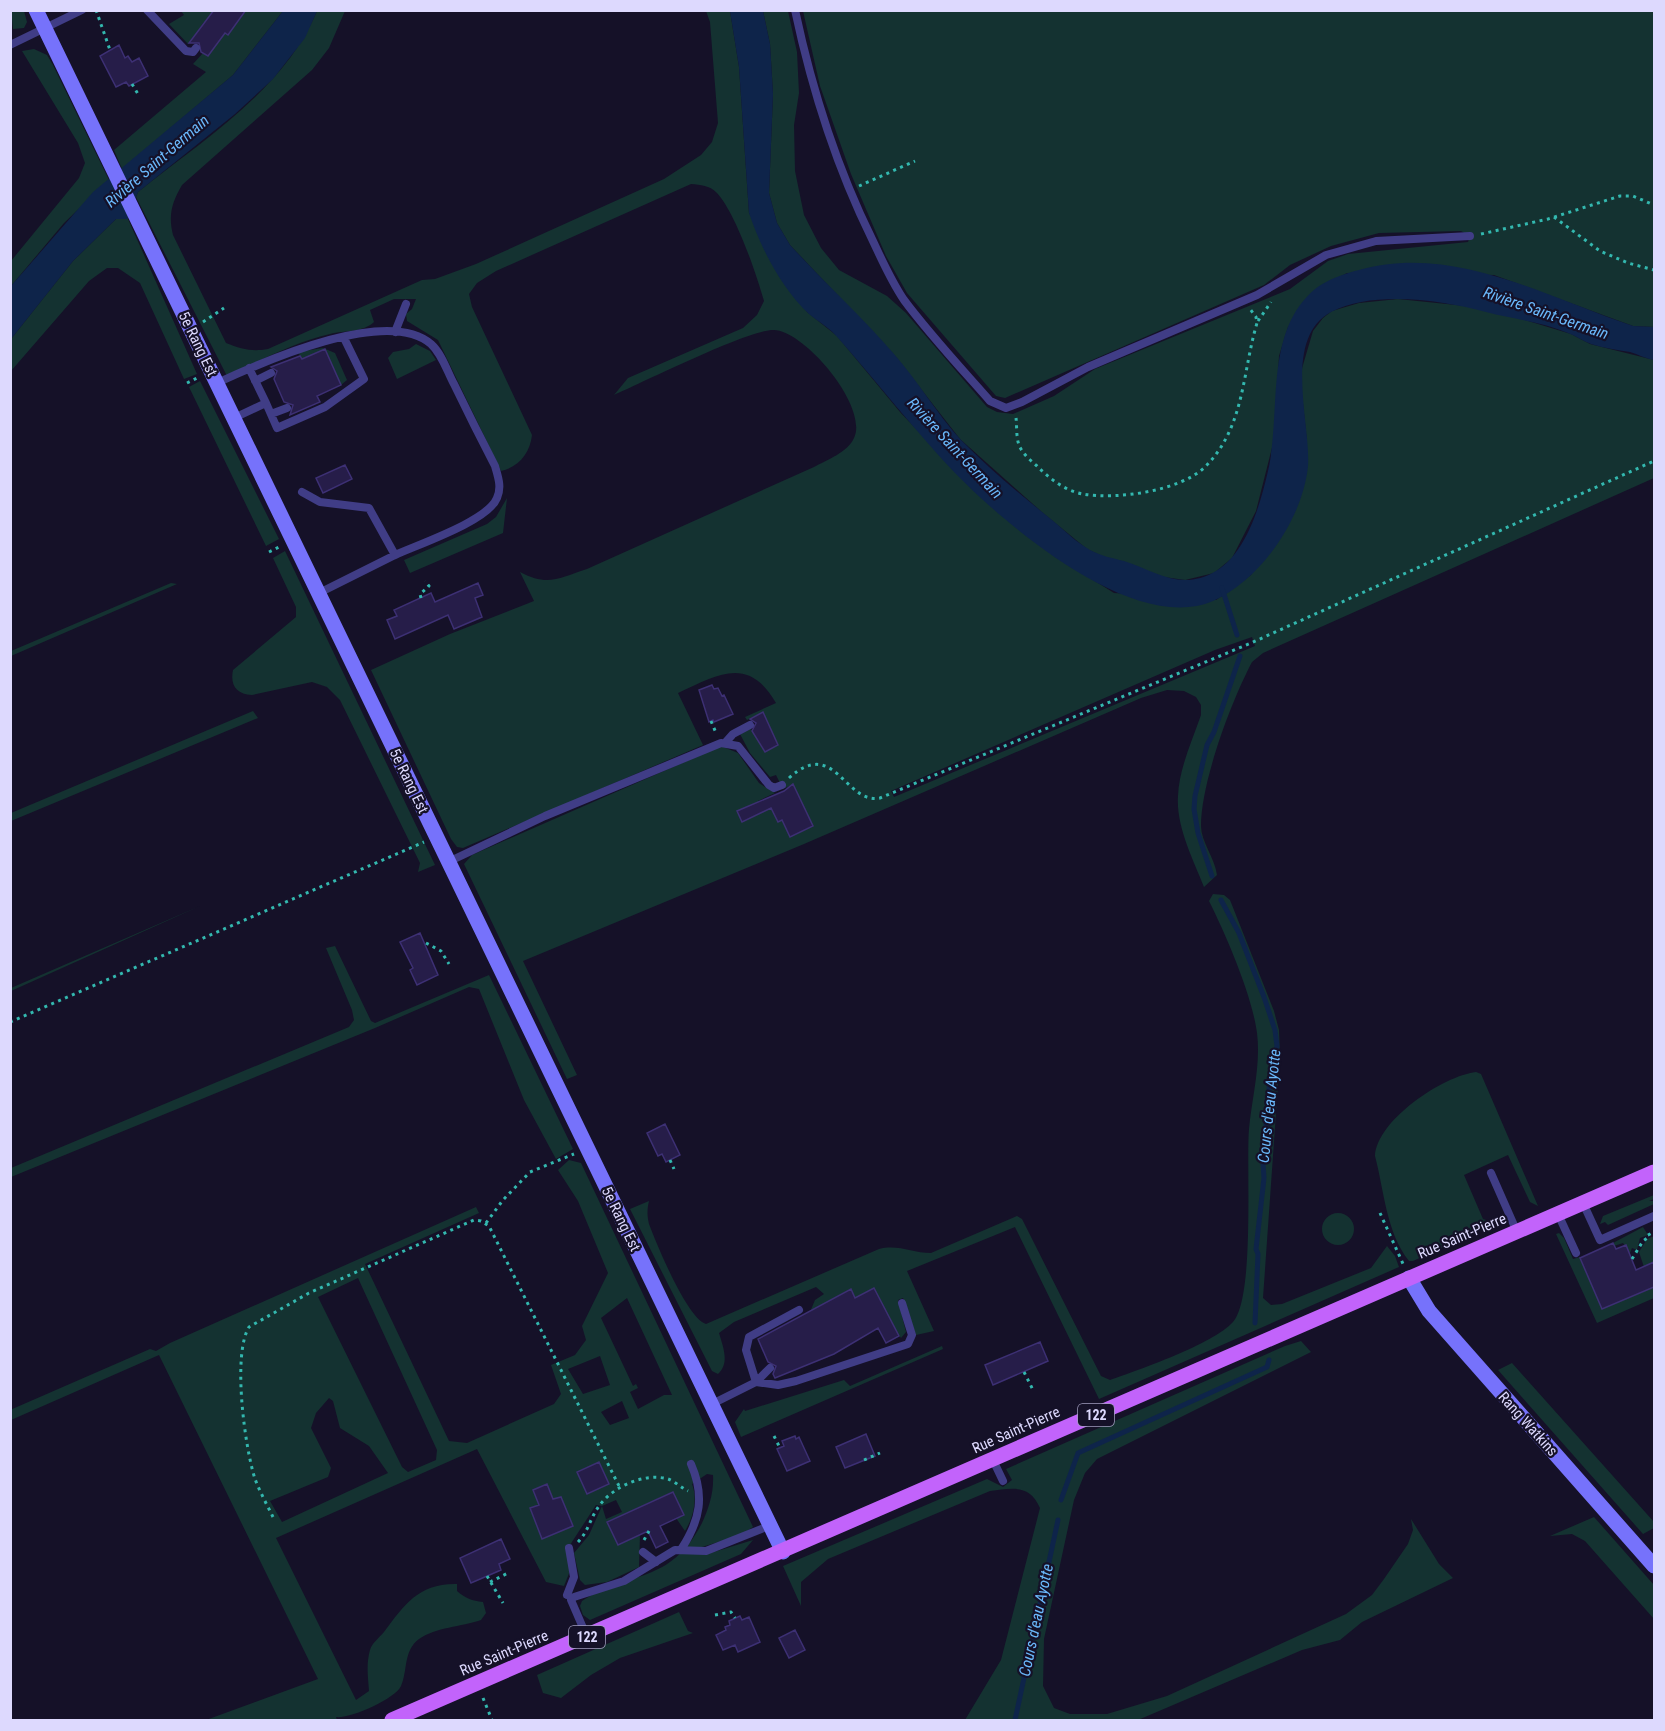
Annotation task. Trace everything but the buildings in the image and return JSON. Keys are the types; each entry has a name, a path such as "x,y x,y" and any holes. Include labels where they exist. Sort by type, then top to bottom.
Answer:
{"main road":[{"name":"Rue Saint-Pierre","path":"392,1720 1654,1172"}],"street":[{"name":"5e Rang Est","path":"36,10 783,1552"},
{"name":"Rang Watkins","path":"1409,1278 1429,1311 1654,1566"}],"lane":[{"path":"10,45 82,10"},
{"path":"147,10 186,51 193,52 196,48"},
{"path":"795,10 813,91 850,191 890,277 904,300 990,401 998,406 1014,405 1088,367 1277,285 1299,269 1326,255 1376,242 1470,236"},
{"path":"395,332 406,304"},
{"path":"217,383 296,348 344,338 409,332 422,338 438,352 495,466 500,486 497,498 484,513 319,593"},
{"path":"249,368 277,428 325,407 363,379 344,338"},
{"path":"255,381 271,373"},
{"path":"234,418 266,403"},
{"path":"271,414 287,408"},
{"path":"302,492 320,502 369,508 395,555"},
{"path":"726,743 733,734 750,725"},
{"path":"448,862 545,816 708,747 726,743 738,746 769,785 774,788 782,785"},
{"path":"1491,1173 1517,1232"},
{"path":"1583,1203 1600,1240 1654,1216"},
{"path":"1558,1214 1576,1254"},
{"path":"756,1382 778,1385 796,1381 908,1344 912,1335 902,1303"},
{"path":"756,1382 746,1350 749,1337 799,1310"},
{"path":"710,1405 756,1382 770,1368"},
{"path":"993,1460 1003,1480"},
{"path":"587,1637 571,1600 583,1593 624,1581 682,1548 693,1531 701,1495 692,1464"},
{"path":"682,1548 706,1551 769,1526"},
{"path":"567,1595 574,1577 569,1548"},
{"path":"643,1552 657,1562"}],"path":[{"path":"96,10 110,50"},
{"path":"132,84 138,94"},
{"path":"850,191 915,161"},
{"path":"1470,236 1554,216 1620,196 1633,196 1654,205"},
{"path":"1554,216 1600,251 1628,263 1654,270"},
{"path":"1014,405 1019,445 1024,454 1054,481 1069,489 1082,494 1108,496 1177,486 1204,467 1227,438 1233,424 1243,393 1246,363 1257,323 1251,310 1239,302"},
{"path":"191,329 224,309"},
{"path":"782,785 797,771 812,765 823,765 843,777 863,796 870,800 880,798 1251,643 1654,461"},
{"path":"421,598 420,594 429,586 425,581"},
{"path":"10,1022 436,837"},
{"path":"426,944 441,951 449,964"},
{"path":"486,1223 503,1200 530,1172 587,1150"},
{"path":"670,1160 674,1169"},
{"path":"1380,1213 1409,1278"},
{"path":"273,1517 255,1478 243,1416 242,1351 249,1327 309,1293 474,1220 486,1223 620,1488"},
{"path":"1632,1259 1642,1241 1650,1236 1643,1221"},
{"path":"1024,1372 1033,1390"},
{"path":"774,1436 780,1448"},
{"path":"864,1461 880,1453"},
{"path":"569,1548 580,1540 602,1502 620,1488 651,1478 669,1479 690,1493 701,1495"},
{"path":"490,1582 510,1572"},
{"path":"487,1576 503,1603"},
{"path":"715,1615 731,1612 735,1618"},
{"path":"483,1698 492,1720"}],"green space":[{"path":"11,10 24,11 27,22 24,28 13,29"},
{"path":"181,11 214,11 207,19 228,35 246,11 283,11 233,75 122,169 114,150 206,72 193,64 203,53 208,56 223,36 204,22 188,44 169,24 184,15"},
{"path":"317,11 345,11 329,48 312,70 182,185 172,209 173,235 226,343 237,347 252,350 268,349 422,280 435,279 476,264 664,179 701,155 712,142 718,123 710,22 706,11 730,11 739,67 749,213 807,312 837,336 900,412 980,496 1063,561 1114,593 1216,600 1251,575 1307,442 1300,375 1313,331 1332,311 1359,303 1398,299 1466,306 1512,316 1571,334 1590,344 1654,360 1654,478 1263,653 1252,662 1235,698 1206,787 1201,826 1217,875 1204,887 1186,843 1178,808 1181,776 1201,715 1201,705 1196,697 1184,691 1167,690 1141,698 804,844 523,961 577,1075 567,1079 464,864 472,855 721,746 738,753 759,783 775,793 758,801 763,812 771,808 778,822 804,809 792,785 783,789 776,775 770,777 750,753 740,734 751,729 765,752 778,745 763,712 747,720 745,717 776,703 765,688 743,674 732,673 706,680 678,693 703,745 463,848 457,847 451,839 371,670 450,634 534,601 520,572 538,579 554,580 587,569 831,458 847,447 854,438 856,424 852,408 843,390 817,356 802,343 787,334 774,330 761,332 720,347 614,395 628,378 743,328 757,315 764,301 745,244 724,203 711,188 691,184 496,271 477,283 469,294 472,307 532,435 526,453 518,463 507,469 501,471 438,340 407,321 406,314 412,309 416,299 394,299 370,310 374,322 369,326 303,342 227,376 136,197 138,192 240,112 284,65 302,39","holes":["1252,637 1255,646 894,797 891,791 1215,650"]},
{"path":"763,11 788,11 797,52 799,93 794,125 795,171 804,215 821,248 839,270 887,296 906,313 987,407 997,412 1013,414 1054,396 1095,369 1290,289 1328,261 1348,254 1468,242 1470,236 1461,231 1379,233 1331,246 1290,265 1264,285 1005,398 996,396 907,293 886,256 851,174 820,86 803,11 1654,11 1654,327 1633,326 1494,275 1347,273 1316,289 1288,327 1279,356 1275,436 1256,511 1232,558 1214,573 1185,580 1157,576 1087,549 960,439 896,357 790,245 777,223 769,193 773,94 770,44"},
{"path":"34,49 47,55 53,65 109,180 64,223 11,286 11,261 79,178 85,163 78,143 22,51"},
{"path":"116,219 128,219 197,374 184,379 140,283 118,268 107,268 89,281 11,371 11,339 73,261"},
{"path":"416,344 430,351 436,360 397,379 388,358 393,352 409,349"},
{"path":"323,348 335,353 347,380 341,385 325,349 302,359 298,352"},
{"path":"200,381 279,539 266,546 189,387"},
{"path":"507,498 503,533 410,573 404,560 487,524 496,517"},
{"path":"285,551 435,865 418,872 420,863 340,700 327,687 312,682 252,695 238,691 233,684 233,670 296,617 296,607 273,558"},
{"path":"171,583 177,584 11,656 11,651"},
{"path":"253,711 258,718 11,821 11,813"},
{"path":"1213,894 1224,895 1230,900 1274,1011 1279,1030 1280,1056 1263,1298 1271,1305 1282,1304 1371,1268 1387,1246 1395,1256 1399,1267 1099,1399 1015,1227 907,1271 934,1331 916,1335 903,1298 898,1300 906,1332 901,1338 890,1321 855,1298 850,1289 810,1312 815,1300 824,1294 816,1287 734,1322 719,1333 725,1360 718,1374 712,1371 630,1209 649,1201 649,1224 666,1263 690,1309 698,1319 706,1324 879,1249 899,1248 931,1253 1017,1216 1022,1219 1101,1376 1110,1380 1175,1356 1209,1339 1233,1322 1240,1308 1247,1260 1248,1147 1258,1045 1250,1001 1209,901"},
{"path":"200,906 11,991 11,988"},
{"path":"335,946 371,1021 375,1023 489,975 573,1149 556,1159 524,1100 479,989 469,987 375,1028 11,1177 11,1168 349,1027 354,1020 352,1010 326,948"},
{"path":"1476,1072 1481,1074 1538,1206 1530,1202 1508,1155 1464,1175 1483,1219 1489,1221 1489,1227 1409,1261 1395,1237 1387,1210 1375,1156 1379,1142 1387,1128 1414,1102 1447,1082"},
{"path":"569,1160 581,1163 753,1527 741,1535 702,1547 704,1555 753,1540 741,1554 590,1620 583,1615 580,1606 582,1601 616,1584 663,1567 690,1543 707,1512 712,1494 713,1475 707,1474 692,1484 695,1496 694,1508 685,1531 676,1518 683,1515 672,1492 607,1522 618,1545 640,1535 639,1567 607,1582 585,1585 580,1580 574,1553 589,1535 602,1506 596,1505 570,1545 570,1571 564,1586 546,1582 477,1449 276,1538 356,1700 369,1691 368,1660 372,1645 398,1613 422,1592 432,1587 457,1584 457,1591 463,1596 483,1602 486,1613 481,1620 441,1630 419,1639 410,1649 403,1680 397,1691 381,1702 351,1715 336,1717 337,1720 206,1720 318,1679 159,1355 11,1420 10,1410 150,1349 156,1351 476,1207 479,1213 365,1264 449,1441 467,1443 554,1404 561,1394 551,1365 575,1355 586,1340 582,1326 608,1273 578,1201 558,1170","holes":["358,1278 437,1450 436,1460 408,1472 402,1467 318,1297","627,1298 672,1395 664,1395 638,1409 630,1392 638,1388 636,1384 633,1386 601,1318","600,1356 610,1385 583,1394 568,1369","329,1398 333,1401 340,1428 369,1446 388,1473 282,1522 270,1501 328,1477 331,1468 311,1428 316,1413","622,1401 629,1418 610,1425 601,1412","599,1462 609,1483 587,1494 577,1472","547,1484 553,1499 561,1497 572,1526 542,1538 530,1508 539,1505 533,1490","616,1500 622,1512 606,1519 602,1506"]},
{"path":"1654,1195 1654,1199 1649,1201 1654,1201 1654,1204 1608,1225 1605,1222 1600,1224 1603,1216"},
{"path":"1338,1213 1350,1217 1354,1229 1350,1241 1338,1245 1326,1241 1322,1229 1326,1217"},
{"path":"1643,1227 1648,1235 1640,1238 1637,1250 1632,1248 1630,1253 1623,1243 1614,1246 1613,1243"},
{"path":"1559,1233 1564,1238 1573,1259 1580,1257 1602,1309 1654,1287 1654,1298 1597,1323 1556,1234"},
{"path":"1654,1236 1654,1262 1644,1267 1639,1252 1647,1239"},
{"path":"1301,1341 1311,1352 1097,1459 1085,1473 1074,1500 1044,1639 1043,1686 1054,1708 1070,1714 1107,1714 1167,1696 1346,1614 1372,1595 1408,1544 1413,1530 1411,1519 1439,1564 1453,1578 1362,1622 1340,1640 1302,1650 1138,1720 965,1720 1001,1660 1040,1508 1031,1495 1020,1489 990,1491 828,1559 801,1582 801,1606 783,1566 987,1479 1003,1487 1012,1480 1006,1469"},
{"path":"942,1346 943,1349 741,1437 735,1422 744,1409 745,1411 844,1380 850,1386"},
{"path":"1512,1363 1654,1522 1654,1528 1643,1534 1498,1370"},
{"path":"1594,1517 1654,1585 1654,1619 1585,1541 1572,1534 1550,1536"},
{"path":"679,1612 688,1631 693,1633 620,1658 591,1675 561,1698 543,1693 537,1675"}],"water":[{"name":"Rivière Saint-Germain","path":"283,11 317,11 305,38 273,79 235,114 138,192 128,219 116,219 73,261 11,339 11,286 93,192 233,75"},
{"name":"Rivière Saint-Germain","path":"730,11 763,11 770,44 773,94 769,193 777,223 790,245 894,354 961,440 1005,481 1075,540 1098,554 1180,580 1203,577 1227,563 1251,527 1261,498 1272,448 1277,374 1288,328 1299,307 1315,289 1342,275 1394,263 1429,263 1464,268 1499,277 1633,326 1654,327 1654,360 1630,352 1591,344 1548,326 1429,301 1387,299 1367,301 1331,312 1316,324 1307,341 1302,383 1308,466 1298,506 1277,545 1247,578 1231,591 1213,601 1181,607 1147,603 1110,589 1074,570 1006,520 955,473 836,335 799,304 781,280 766,253 749,213 739,67"}],"waterway":[{"name":"Cours d'eau Ayotte","path":"1222,588 1237,635"},
{"name":"Cours d'eau Ayotte","path":"1212,876 1198,833 1194,809 1195,796 1207,745 1214,732 1240,656"},
{"name":"Cours d'eau Ayotte","path":"1221,900 1239,933 1264,997 1275,1030 1277,1046 1270,1078 1263,1163 1264,1178 1256,1249 1258,1254 1255,1323"},
{"name":"Cours d'eau Ayotte","path":"1061,1500 1078,1453 1267,1367 1269,1360"},
{"name":"Cours d'eau Ayotte","path":"1015,1720 1058,1520"}]}
